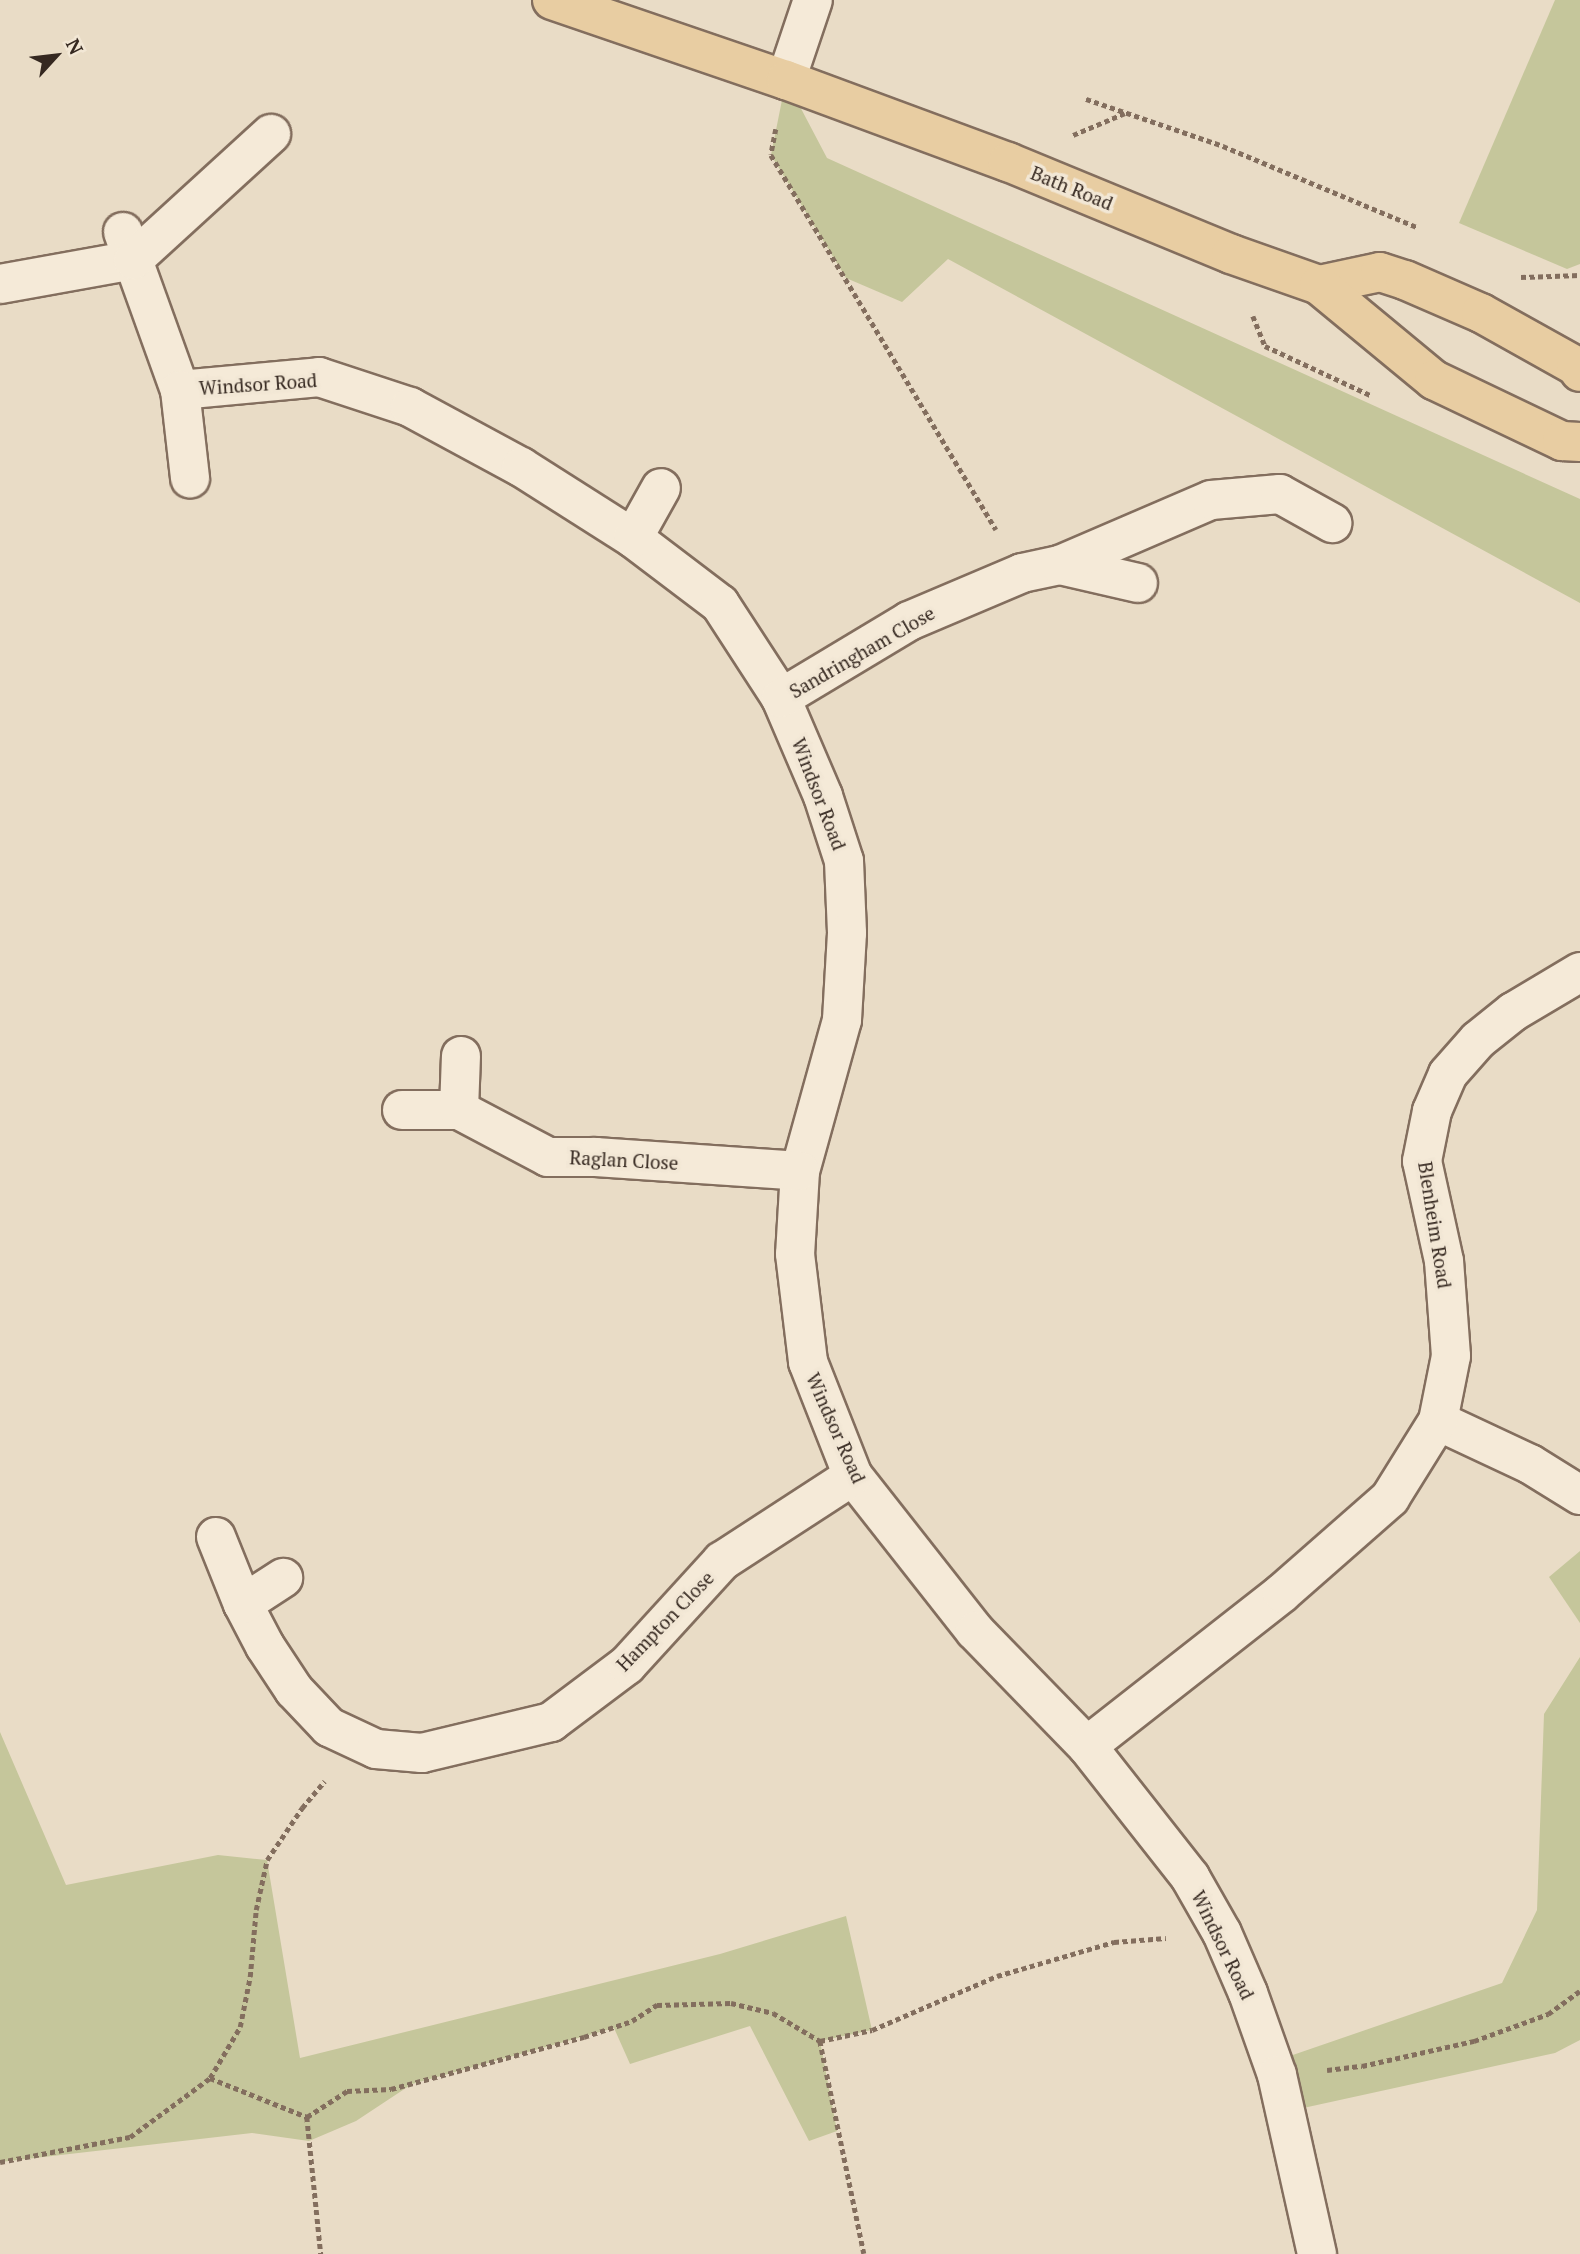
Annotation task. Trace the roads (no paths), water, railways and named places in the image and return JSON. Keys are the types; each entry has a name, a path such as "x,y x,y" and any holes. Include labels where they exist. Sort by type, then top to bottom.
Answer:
{"main road":[{"name":"Bath Road","path":"552,0 786,80 1008,162 1231,254 1319,285"},
{"path":"1319,285 1380,272 1405,280 1481,313 1576,366 1580,372"},
{"path":"1319,285 1434,380 1562,441 1580,442"}],"street":[{"path":"786,80 813,0"},
{"path":"0,284 128,246 271,134"},
{"name":"Windsor Road","path":"128,246 180,390 190,478"},
{"name":"Windsor Road","path":"180,390 319,377 410,407 521,467 633,538 720,604 781,698 822,796 844,861 847,933 842,1020 800,1171 795,1254 808,1362 853,1476 975,1631 1087,1746 1190,1877 1222,1933 1248,1993 1277,2075 1317,2254"},
{"path":"633,538 661,488"},
{"name":"Sandringham Close","path":"781,698 909,621 1022,573 1060,565 1211,500 1280,494 1332,523"},
{"name":"Sandringham Close","path":"1060,565 1108,523"},
{"name":"Sandringham Close","path":"1060,565 1138,583"},
{"name":"Blenheim Road","path":"1087,1746 1282,1593 1390,1498 1438,1421 1451,1356 1444,1261 1422,1161 1432,1111 1448,1074 1478,1040 1513,1012 1580,972"},
{"path":"459,1110 461,1056"},
{"name":"Raglan Close","path":"402,1110 459,1110 548,1157 596,1157 800,1171"},
{"path":"1438,1421 1530,1464 1580,1495"},
{"name":"Hampton Close","path":"216,1537 243,1604 294,1690 329,1727 376,1749 422,1753 551,1721 627,1665 722,1561 853,1476"},
{"path":"243,1604 284,1578"}]}
